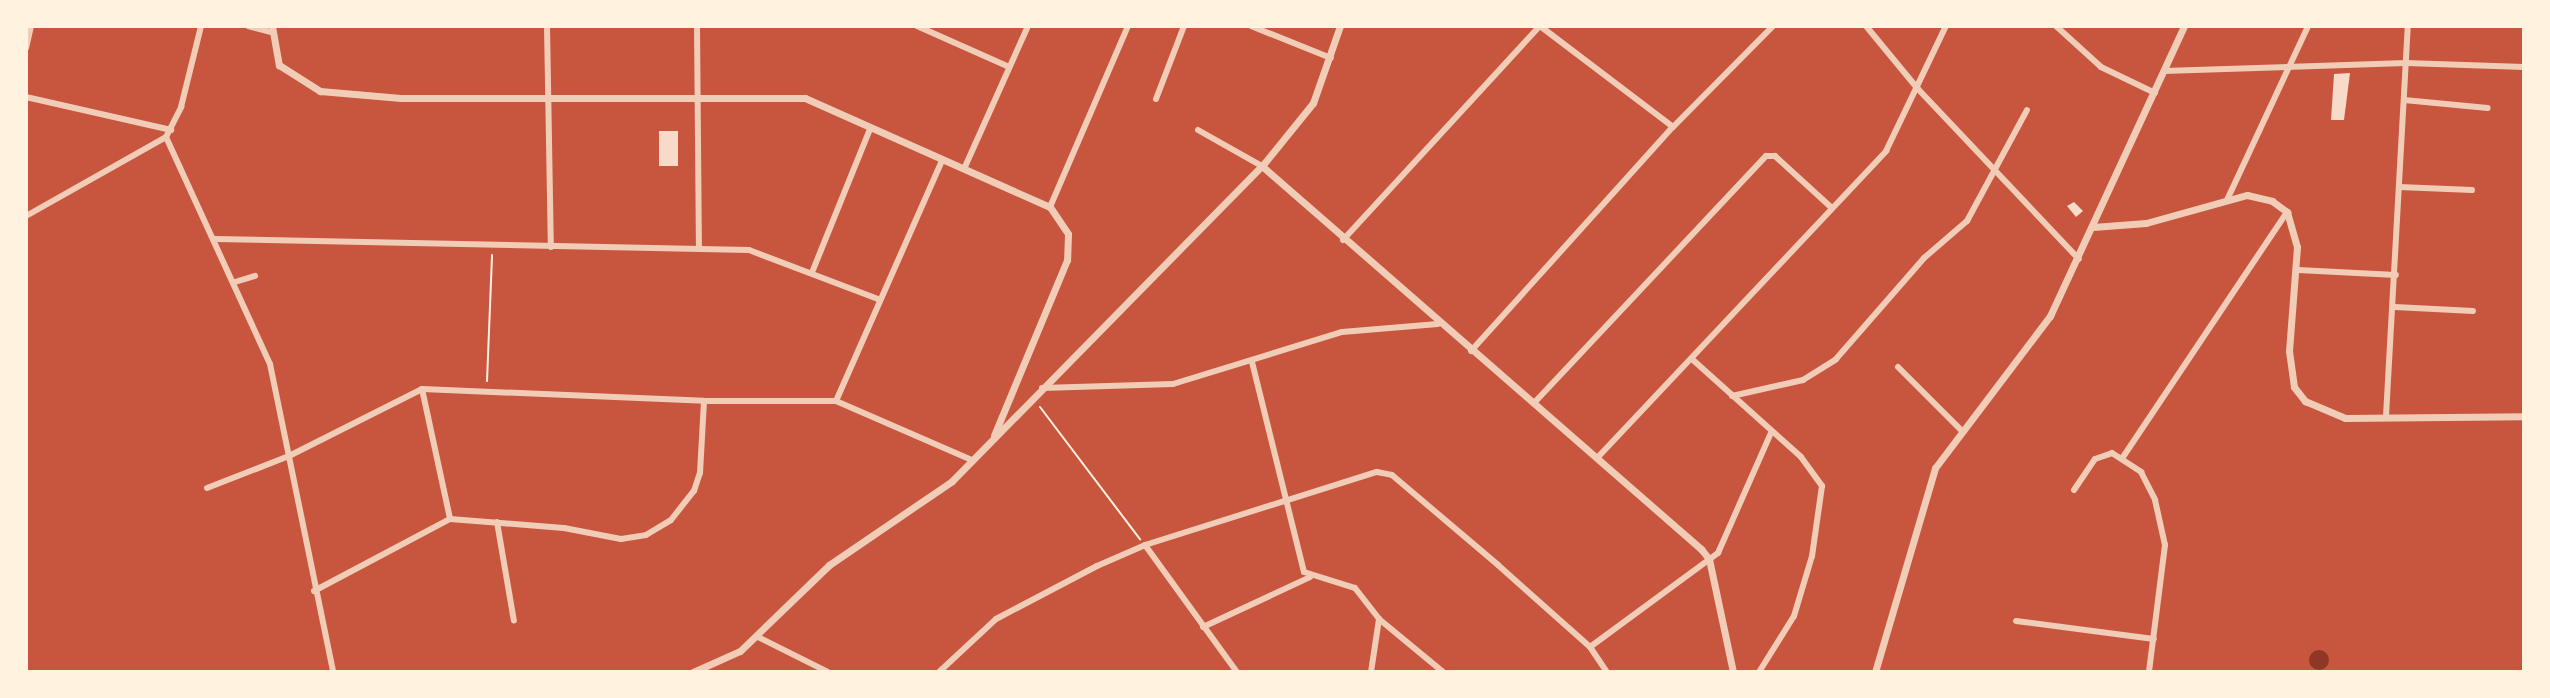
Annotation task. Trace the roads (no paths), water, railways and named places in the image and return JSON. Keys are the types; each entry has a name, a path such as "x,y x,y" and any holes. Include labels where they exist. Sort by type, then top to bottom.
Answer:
{"street":[{"path":"26,48 31,26"},
{"path":"26,216 166,137 171,130 201,26"},
{"path":"248,26 272,29 274,55 282,69 320,91 401,98 547,95 805,98 1050,207 1068,234 1067,260 994,435"},
{"path":"547,26 551,247"},
{"path":"697,26 699,247"},
{"path":"917,26 1009,67"},
{"path":"964,169 1028,26"},
{"path":"1050,207 1128,26"},
{"path":"1156,99 1184,26"},
{"path":"1251,26 1331,58"},
{"path":"693,672 740,651 758,637 821,572 913,510 972,460 1262,166 1313,103 1340,26"},
{"path":"1343,240 1540,26 1673,127"},
{"path":"1471,351 1673,127 1773,26"},
{"path":"1866,26 1918,89 2079,259"},
{"path":"1599,456 1693,360 1886,151 1946,26"},
{"path":"2056,26 2101,67 2155,93"},
{"path":"1875,672 1922,502 1935,468 2050,316 2079,259 2184,26"},
{"path":"2227,200 2308,26"},
{"path":"2386,416 2395,307 2408,26"},
{"path":"2164,71 2406,63 2524,67"},
{"path":"26,97 171,130"},
{"path":"2404,100 2488,108"},
{"path":"1732,396 1803,380 1836,359 1924,258 1967,221 1996,174 2027,110"},
{"path":"813,270 870,129"},
{"path":"1198,130 1262,166 1438,324 1599,456 1709,559 1733,672"},
{"path":"166,137 270,364 333,672"},
{"path":"1534,403 1763,158 1775,156 1832,208"},
{"path":"836,401 878,299 942,161"},
{"path":"2399,187 2472,190"},
{"path":"2093,227 2146,223 2256,195 2287,212"},
{"path":"2287,212 2298,270 2289,337 2294,387 2305,401 2330,416 2524,416"},
{"path":"2123,457 2287,212"},
{"path":"215,239 551,247 699,247 762,253 813,270 878,299"},
{"path":"2298,270 2396,275"},
{"path":"235,282 255,276"},
{"path":"2395,307 2473,311"},
{"path":"1042,388 1147,388 1252,362 1342,332 1438,324"},
{"path":"1693,360 1817,476 1822,498 1794,616 1759,672"},
{"path":"1252,362 1282,500 1307,574"},
{"path":"1898,367 1961,430"},
{"path":"207,488 289,456 422,389 487,389 704,401 836,401 972,460"},
{"path":"422,389 450,519"},
{"path":"314,591 450,519 497,522 621,539 659,528 683,506 700,473 704,401"},
{"path":"1590,647 1709,559 1723,545 1771,433"},
{"path":"2074,490 2100,455 2123,457 2141,472 2164,522 2149,672"},
{"path":"939,672 996,619 1035,595 1145,545 1368,473 1392,475 1590,647 1607,672"},
{"path":"497,522 514,621"},
{"path":"1145,545 1237,672"},
{"path":"1203,627 1307,574 1355,588 1379,619 1443,672"},
{"path":"1371,672 1379,619"},
{"path":"2016,621 2154,639"},
{"path":"758,637 828,672"}]}
